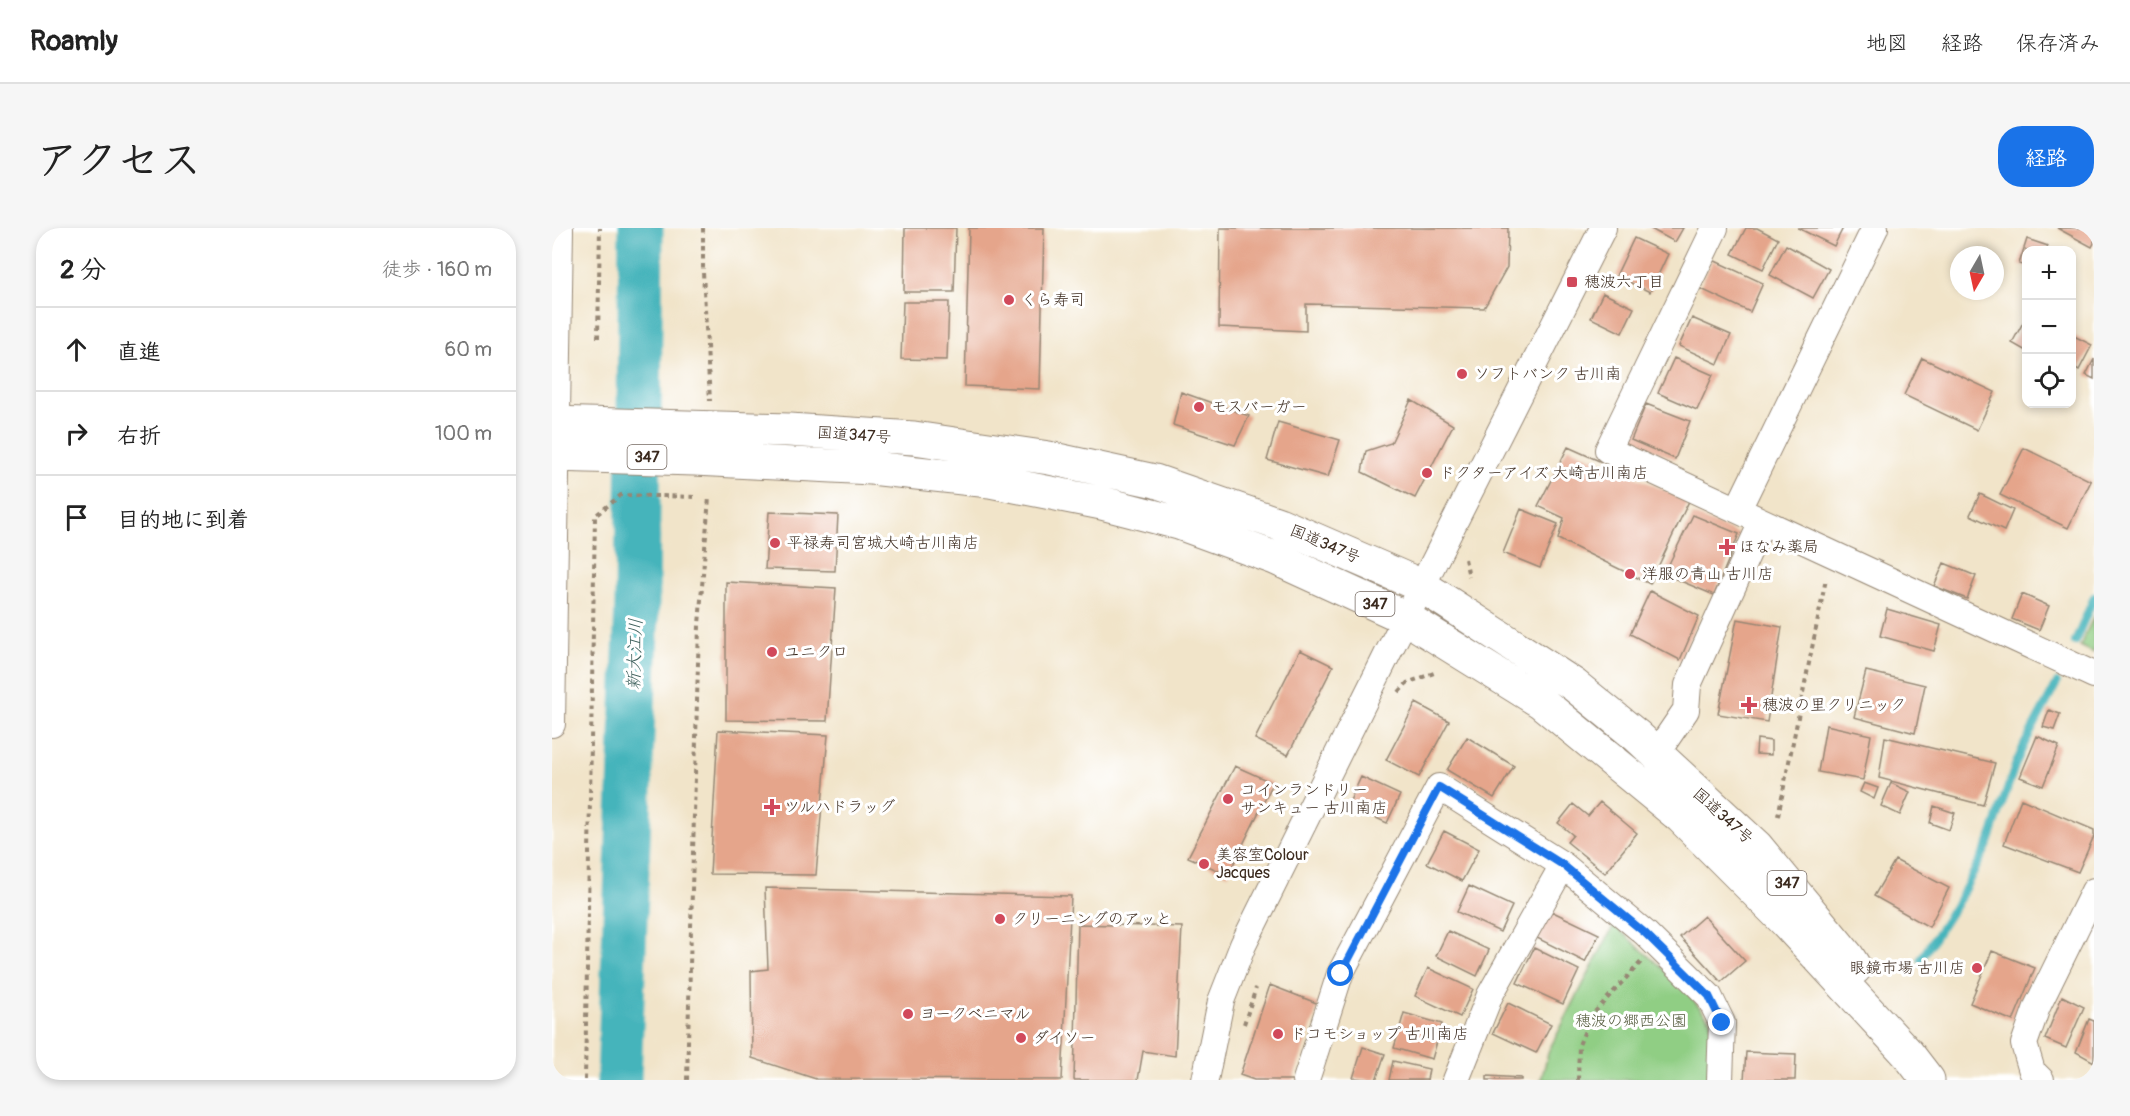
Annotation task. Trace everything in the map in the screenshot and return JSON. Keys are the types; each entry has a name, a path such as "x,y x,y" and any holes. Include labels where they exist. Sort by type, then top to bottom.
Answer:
{"highway":[{"name":"国道347号","path":"554,423 600,440"},
{"name":"国道347号","path":"700,429 871,468 990,481 1102,503 1179,523 1275,558 1406,618 1541,702 1681,817 1786,922 1908,1054 1928,1080"},
{"name":"国道347号","path":"554,455 600,440 700,429 789,430 914,438 1049,458 1155,481 1279,524 1422,586 1574,685 1656,754 1756,846 1848,957 1908,1054"}],"street":[{"path":"552,724 554,423 560,228"},
{"path":"1205,1080 1221,1001 1244,945 1603,228"},
{"path":"1715,228 1608,450 2094,675"},
{"path":"1738,509 1875,228"},
{"path":"1656,754 1686,710 1688,686 1762,522"},
{"path":"1306,1080 1341,974 1439,787 1563,865 1657,945 1709,996 1722,1023 1720,1080"},
{"path":"1456,1080 1490,995 1563,865"},
{"path":"2041,1080 2032,1071 2024,1044 2037,1007 2094,891"}],"path":[{"path":"598,338 600,228"},
{"path":"700,429 703,228"},
{"path":"585,1080 596,516 621,495 695,497"},
{"path":"687,1080 699,625 709,497"},
{"path":"1779,816 1831,553"},
{"path":"1397,694 1407,683 1434,674"},
{"path":"1578,1080 1579,1045 1591,1016 1657,945"},
{"path":"1242,1032 1256,987"}],"green space":[{"path":"2094,616 2094,653 2080,646"},
{"name":"穂波の郷西公園","path":"1614,925 1680,984 1711,1021 1717,1080 1541,1080 1549,1050"}],"building":[{"path":"905,228 956,228 954,292 904,292"},
{"path":"969,228 1044,228 1040,389 965,386"},
{"path":"1220,228 1508,228 1507,267 1484,308 1306,304 1306,331 1219,327"},
{"path":"1649,228 1683,228 1675,242"},
{"path":"1746,228 1757,228 1778,239 1763,269 1732,254"},
{"path":"1798,228 1843,228 1834,246"},
{"path":"2057,228 2094,228 2094,243 2092,247"},
{"path":"1634,238 1668,254 1650,292 1616,276"},
{"path":"2027,239 2048,246 2025,246"},
{"path":"1786,245 1829,269 1813,298 1770,275"},
{"path":"1713,260 1763,283 1750,312 1699,288"},
{"path":"1603,293 1634,308 1622,333 1591,318"},
{"path":"903,302 949,302 947,360 901,359"},
{"path":"1692,318 1731,335 1718,364 1679,346"},
{"path":"2022,324 2022,349 2012,343"},
{"path":"2076,337 2092,345 2079,370 2076,368"},
{"path":"1674,358 1713,375 1697,410 1658,393"},
{"path":"1922,358 1995,392 1977,430 1904,395"},
{"path":"2094,359 2094,379 2086,375"},
{"path":"1181,392 1249,416 1235,445 1173,425"},
{"path":"1411,400 1453,425 1415,498 1362,472 1366,451 1391,443"},
{"path":"1646,404 1690,421 1675,459 1631,440"},
{"path":"1278,422 1340,440 1328,477 1267,460"},
{"path":"1568,447 1689,501 1650,584 1558,539 1564,518 1538,506"},
{"path":"2024,448 2091,481 2068,528 2000,495"},
{"path":"1980,494 2013,510 2004,531 1970,515"},
{"path":"1521,509 1558,524 1540,568 1503,553"},
{"path":"769,512 838,515 835,571 765,569"},
{"path":"1693,515 1739,534 1714,595 1664,574"},
{"path":"1944,563 1976,576 1967,599 1934,586"},
{"path":"726,582 836,588 827,721 726,720"},
{"path":"1650,591 1699,616 1680,660 1630,634"},
{"path":"2022,594 2049,606 2039,630 2012,619"},
{"path":"1887,609 1941,625 1934,651 1880,636"},
{"path":"1737,619 1782,627 1767,722 1718,714"},
{"path":"1300,650 1333,666 1288,755 1255,739"},
{"path":"1866,671 1925,685 1915,733 1854,717"},
{"path":"1416,703 1449,721 1419,777 1386,760"},
{"path":"2049,710 2060,714 2054,730 2043,727"},
{"path":"1826,725 1871,735 1863,780 1818,772"},
{"path":"718,730 828,735 816,875 710,874"},
{"path":"2037,736 2059,746 2043,786 2020,777"},
{"path":"1467,737 1514,766 1494,798 1447,770"},
{"path":"1885,737 1995,763 1983,805 1879,778"},
{"path":"1757,739 1771,741 1771,755 1756,754"},
{"path":"1235,766 1273,783 1228,875 1188,857"},
{"path":"1361,777 1400,795 1387,823 1348,805"},
{"path":"1864,783 1878,788 1874,799 1860,792"},
{"path":"1891,783 1910,792 1900,815 1881,806"},
{"path":"2021,799 2094,830 2094,836 2078,872 2004,844"},
{"path":"1600,802 1637,833 1605,873 1567,842 1573,835 1558,823 1573,804 1588,816"},
{"path":"1934,806 1955,813 1949,830 1930,823"},
{"path":"1444,831 1479,849 1462,881 1427,863"},
{"path":"1895,860 1949,888 1929,927 1874,896"},
{"path":"1469,886 1512,906 1500,932 1457,912"},
{"name":"ヨークベニマル","path":"765,888 1071,896 1062,1080 816,1079 752,1058 751,971 768,969"},
{"path":"1551,911 1599,934 1585,962 1537,938"},
{"path":"1704,916 1745,961 1721,982 1680,937"},
{"path":"1078,924 1182,927 1175,1056 1143,1051 1138,1080 1074,1080"},
{"path":"1448,931 1489,950 1477,976 1436,956"},
{"path":"1534,948 1579,970 1563,1004 1517,983"},
{"path":"1992,951 2035,968 2013,1021 1970,1003"},
{"path":"1428,968 1473,989 1460,1017 1415,996"},
{"path":"1270,985 1319,1004 1293,1080 1254,1080 1240,1075"},
{"path":"2062,996 2084,1007 2066,1048 2045,1039"},
{"path":"1508,1003 1551,1024 1536,1053 1493,1033"},
{"path":"1404,1013 1442,1024 1432,1059 1394,1048"},
{"path":"2089,1019 2094,1021 2094,1062 2076,1052"},
{"path":"1363,1047 1385,1054 1376,1080 1353,1078"},
{"path":"1746,1052 1796,1054 1795,1080 1744,1080"},
{"path":"1393,1061 1429,1069 1427,1080 1389,1080"},
{"path":"1487,1076 1521,1078 1521,1080 1487,1080"}],"waterway":[{"name":"新大江川","path":"619,1080 637,603 641,228"},
{"path":"2075,642 2094,597"},
{"path":"1921,959 1959,900 1989,843 2015,766 2057,683"}],"place":[{"name":"穂波六丁目","path":"1572,282"},
{"name":"くら寿司","path":"1009,300"},
{"name":"ソフトバンク 古川南","path":"1462,374"},
{"name":"モスバーガー","path":"1199,407"},
{"name":"ドクターアイズ 大崎古川南店","path":"1427,473"},
{"name":"平禄寿司宮城大崎古川南店","path":"775,543"},
{"name":"ほなみ薬局","path":"1727,547"},
{"name":"洋服の青山 古川店","path":"1630,574"},
{"name":"ユニクロ","path":"772,652"},
{"name":"穂波の里クリニック","path":"1749,705"},
{"name":"コインランドリー サンキュー 古川南店","path":"1228,799"},
{"name":"ツルハドラッグ","path":"772,807"},
{"name":"美容室Colour Jacques","path":"1204,864"},
{"name":"クリーニングのアッと","path":"1000,919"},
{"name":"眼鏡市場 古川店","path":"1977,968"},
{"name":"ヨークベニマル","path":"908,1014"},
{"name":"ドコモショップ 古川南店","path":"1278,1034"},
{"name":"ダイソー","path":"1021,1038"}],"route":[{"path":"1341,974 1439,787 1563,865 1645,933 1709,996 1722,1023"}]}
